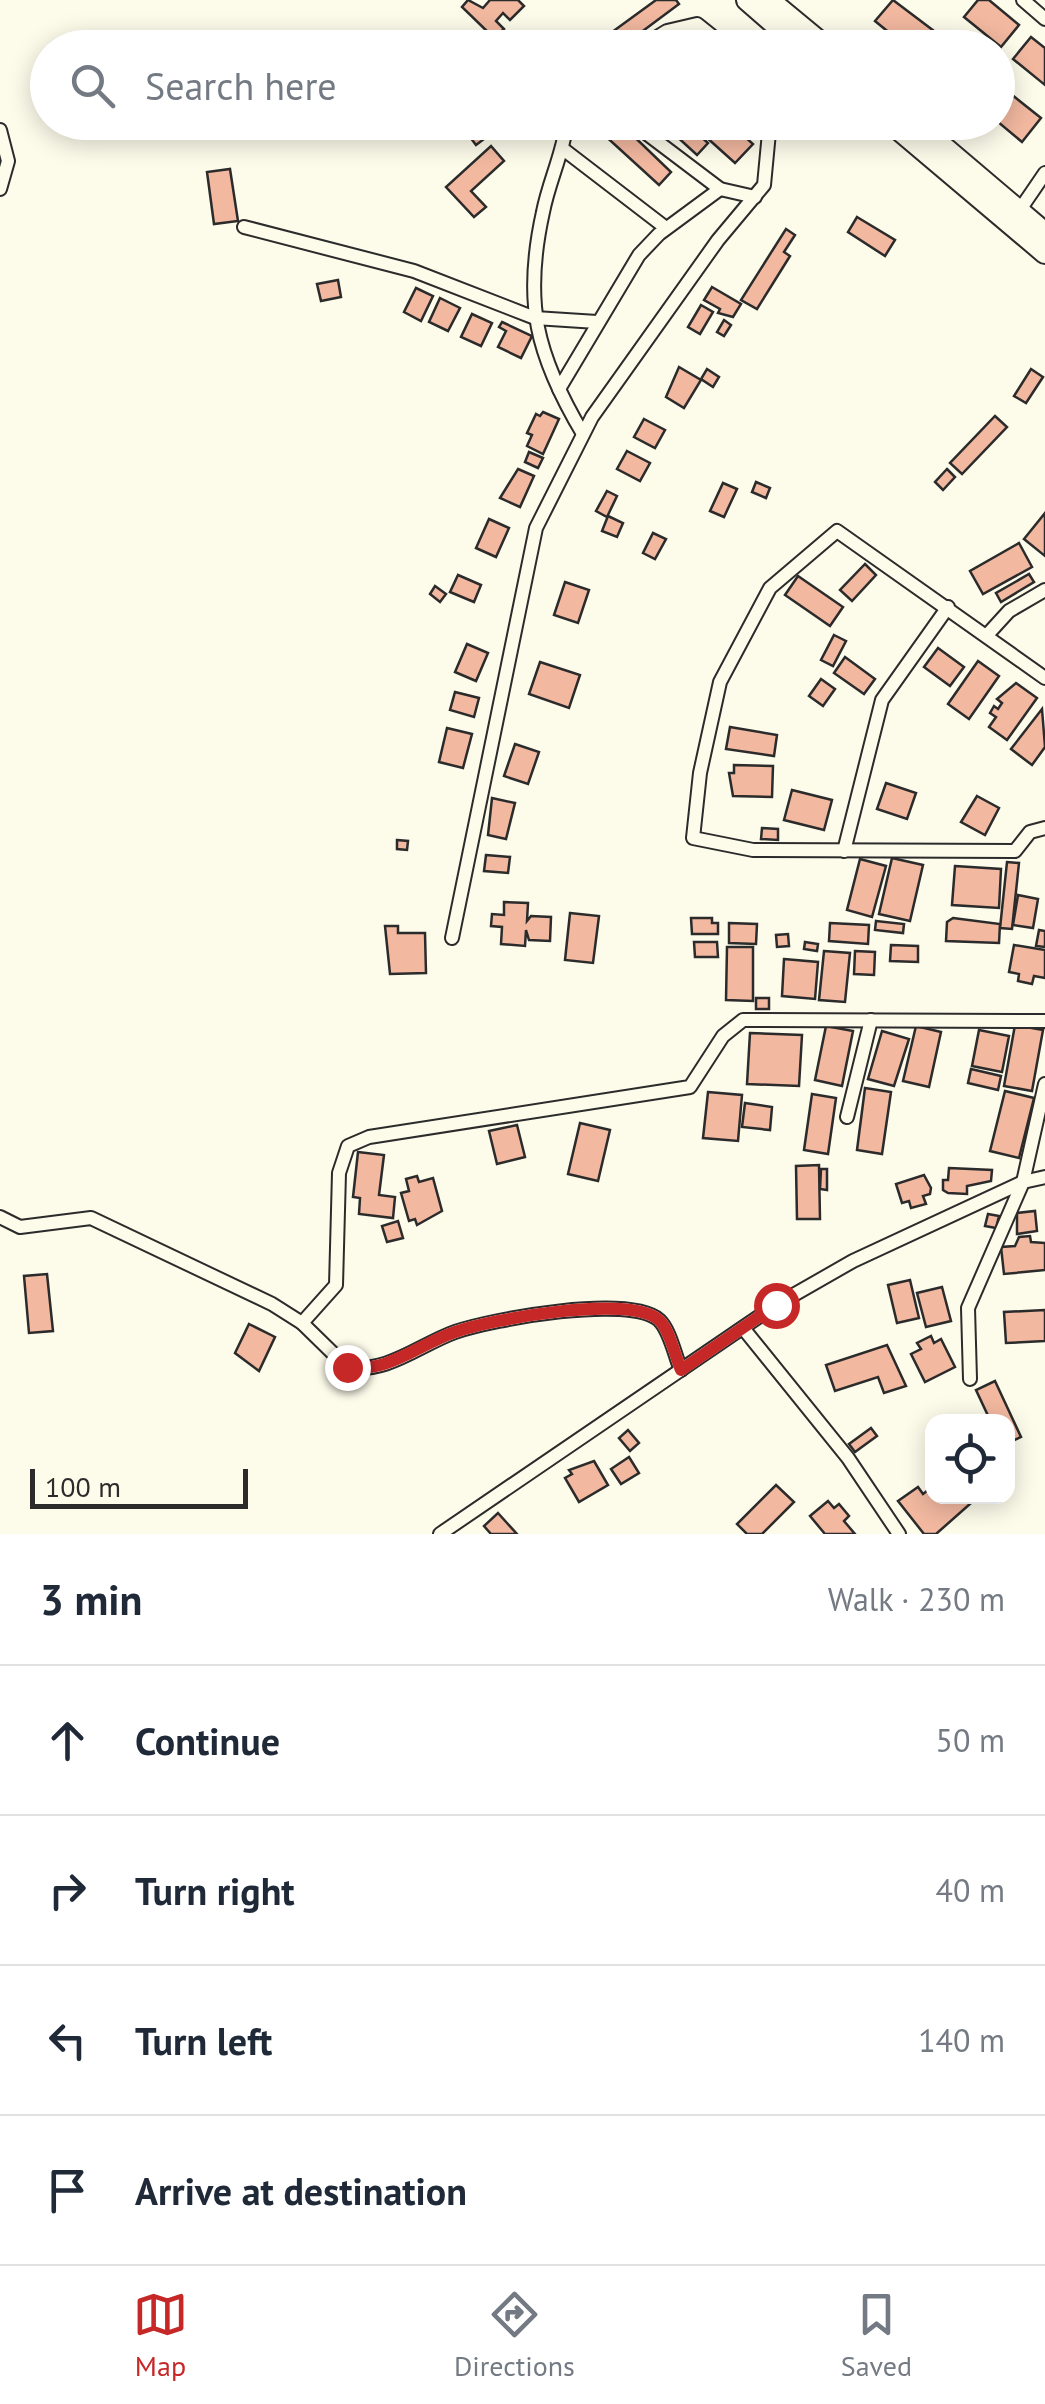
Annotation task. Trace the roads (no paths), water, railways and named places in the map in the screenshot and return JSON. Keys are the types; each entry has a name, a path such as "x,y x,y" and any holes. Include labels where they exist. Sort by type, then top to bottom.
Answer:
{"main road":[{"path":"747,0 783,30"},
{"path":"770,0 789,30"},
{"path":"913,140 1014,218 1045,232"},
{"path":"933,140 1045,253"}],"street":[{"path":"1023,0 1045,19"},
{"path":"671,30 697,24 704,30"},
{"path":"0,130 8,161 0,189"},
{"path":"565,140 542,214 531,292 535,318 559,389 583,434"},
{"path":"655,140 720,189 755,197"},
{"path":"452,938 536,528 583,434 718,240 755,197 768,170 769,140"},
{"path":"564,149 666,228"},
{"path":"1014,218 1045,173"},
{"path":"559,389 639,255 666,228 720,189"},
{"path":"244,227 414,270 535,318 596,322"},
{"path":"1045,678 988,634 837,532 770,588 720,682 700,774 693,838 753,850 1015,851 1030,832 1045,828"},
{"path":"988,634 1009,611 1045,590"},
{"path":"844,851 882,700 948,607"},
{"path":"302,1323 336,1285 339,1173 348,1146 368,1137 690,1087 723,1036 743,1020 1045,1021"},
{"path":"848,1117 871,1020"},
{"path":"970,1379 968,1308 1022,1182 1045,1084"},
{"path":"440,1534 743,1328 853,1261 1022,1182 1045,1177"},
{"path":"0,1217 20,1227 91,1218 272,1304 302,1323 347,1367 377,1368 455,1332 520,1316 636,1308 661,1322 681,1370"},
{"path":"743,1328 848,1458 899,1534"}]}
